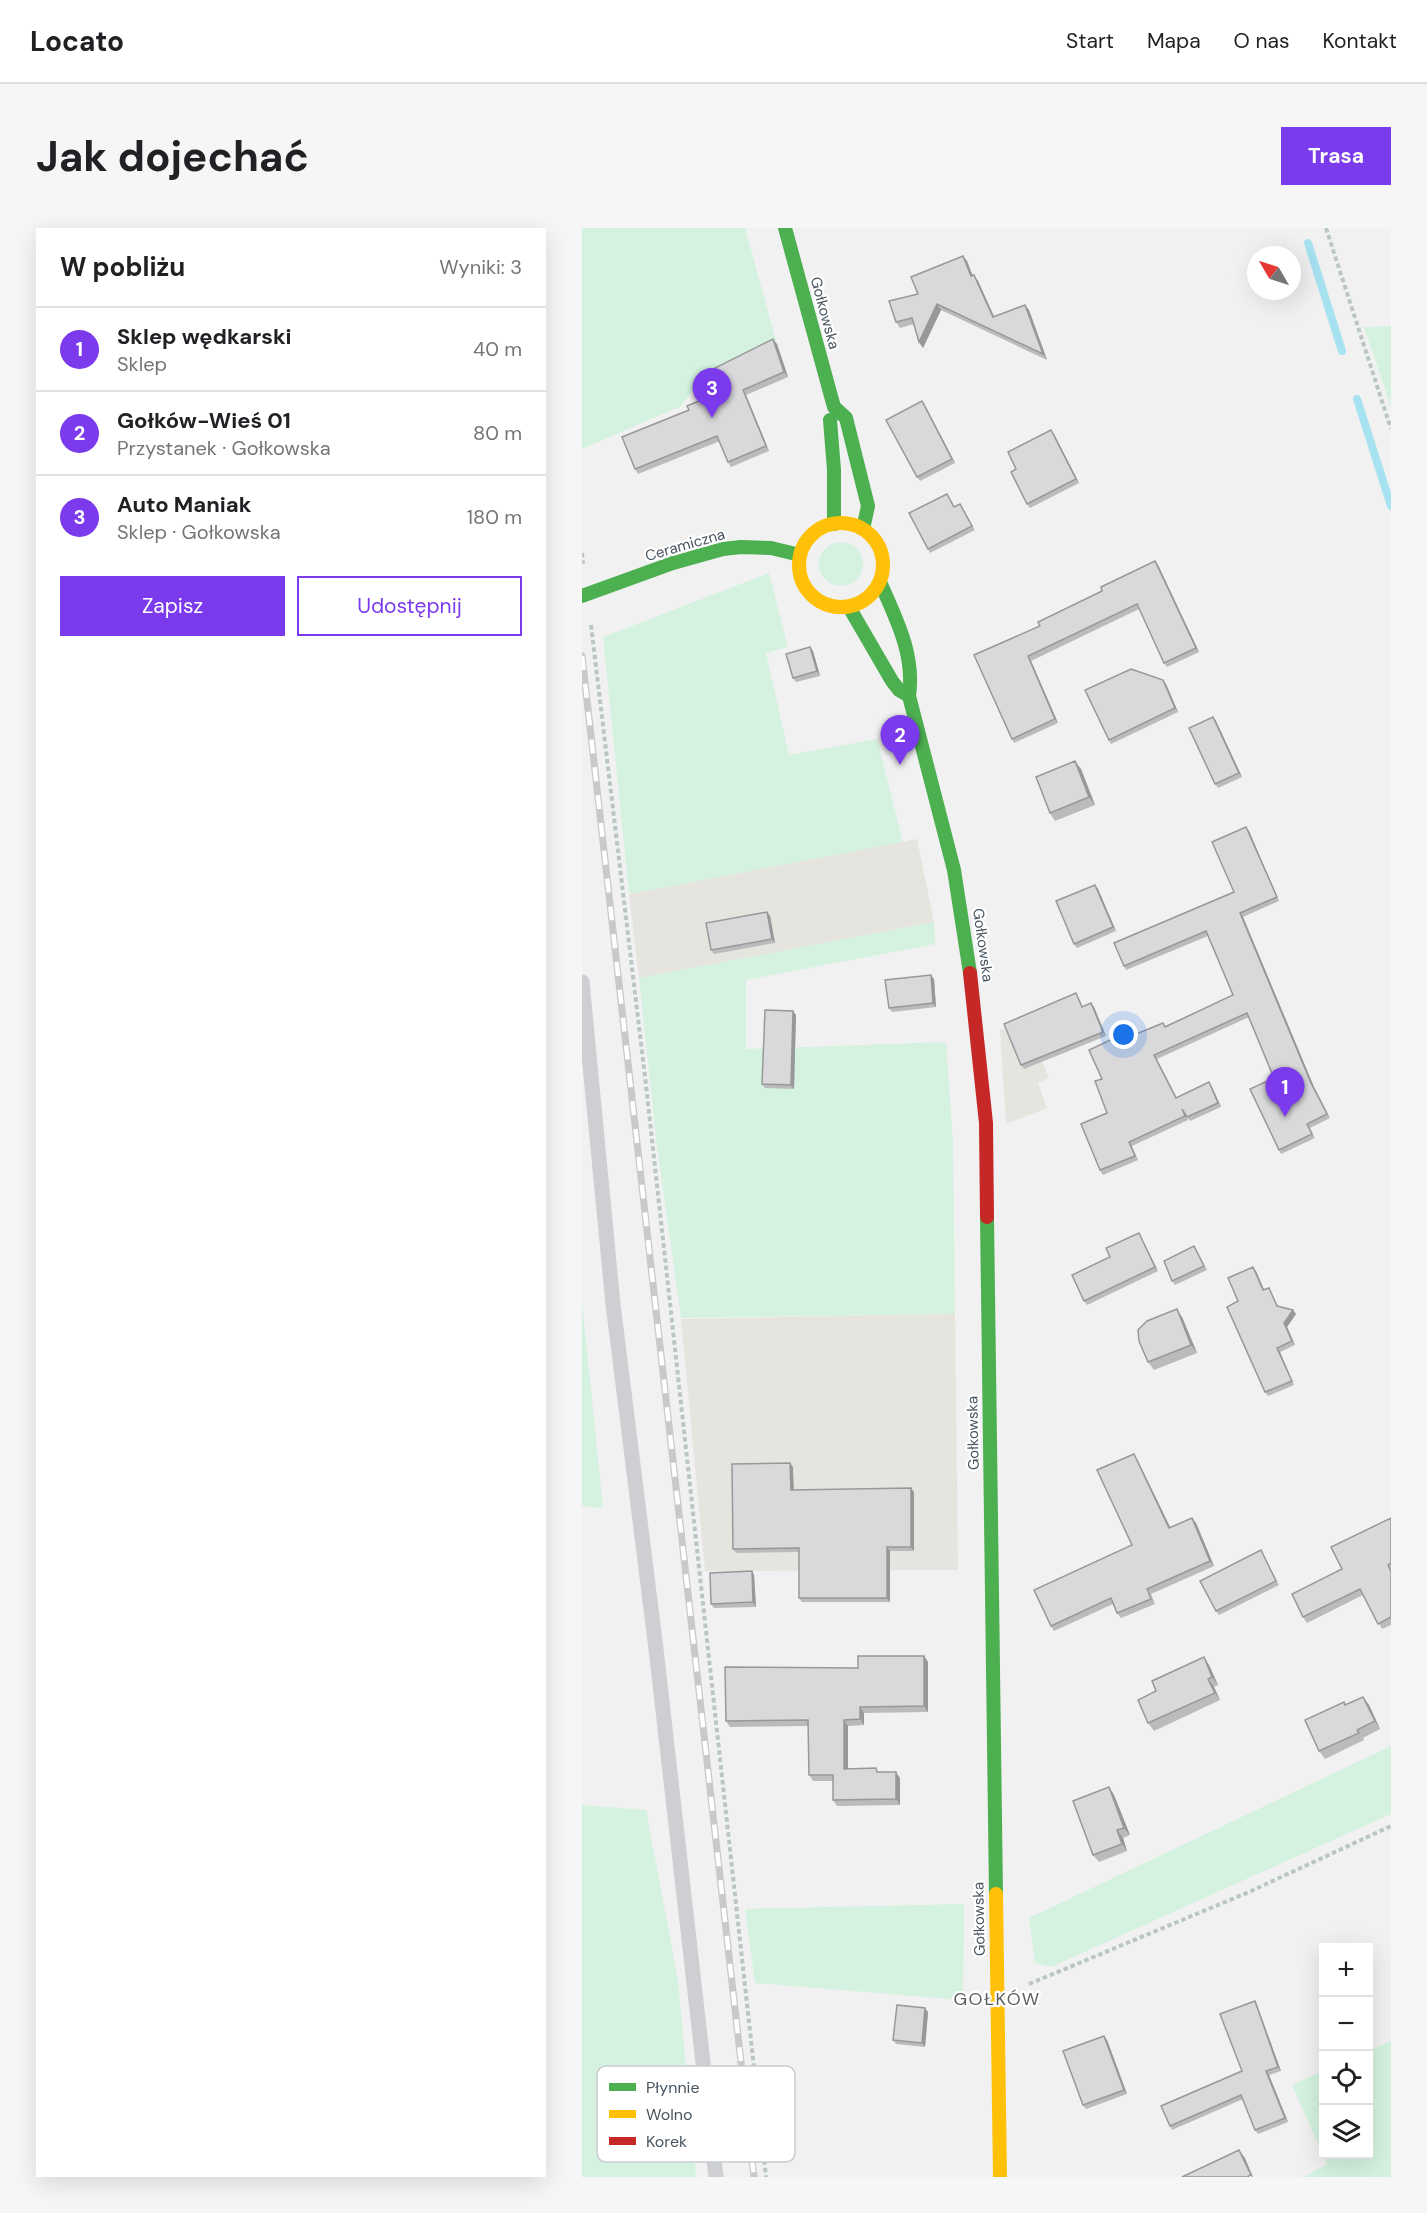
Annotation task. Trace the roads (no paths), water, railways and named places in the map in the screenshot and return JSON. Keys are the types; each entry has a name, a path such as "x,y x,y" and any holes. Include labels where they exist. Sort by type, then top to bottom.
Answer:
{"street":[{"name":"Gołkowska","path":"785,228 834,407 846,418 868,506 863,529"},
{"name":"Gołkowska","path":"834,407 830,418 834,470 834,524"},
{"path":"842,523 863,529 877,542 882,553 884,567 880,582 873,593 862,602 849,607 834,607 821,603 810,594 802,582 799,568 800,555 806,542 816,531 834,524 842,523"},
{"name":"Ceramiczna","path":"584,595 673,563 723,549 771,548 800,555"},
{"name":"Gołkowska","path":"880,582 908,654 912,674 909,696 954,870 973,994 986,1124 1000,2177"},
{"name":"Gołkowska","path":"849,607 892,681 899,690 909,696"}],"lane":[{"path":"582,982 614,1304 703,2066"},
{"path":"714,2162 716,2177"}],"waterway":[{"path":"1308,243 1342,351"},
{"path":"1357,399 1391,506"}],"railway":[{"path":"582,656 741,2066"},
{"path":"752,2162 754,2177"}],"place":[{"name":"Auto Maniak","path":"712,418"},
{"name":"Gołków-Wieś 01","path":"900,765"},
{"name":"Sklep wędkarski","path":"1285,1117"}],"district":[{"name":"GOŁKÓW","path":"997,1999"}]}
